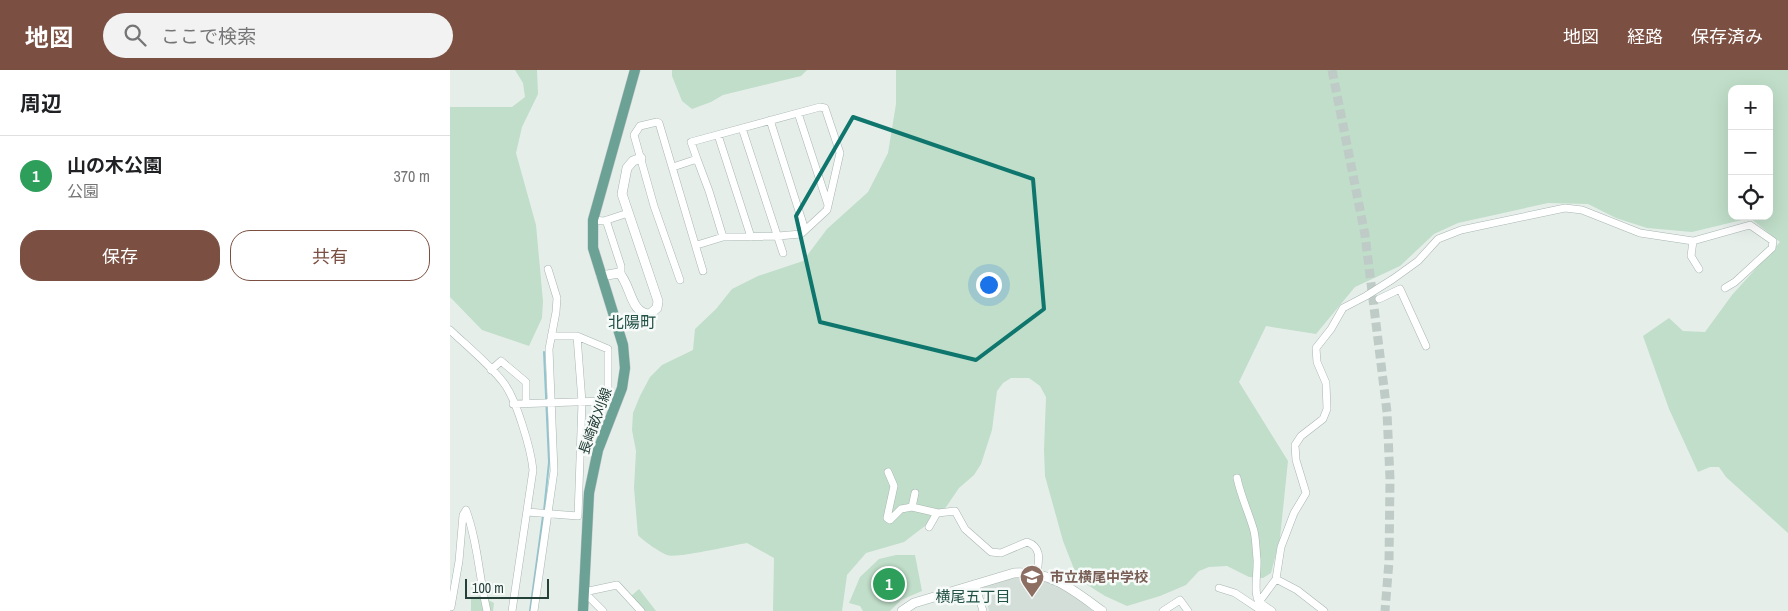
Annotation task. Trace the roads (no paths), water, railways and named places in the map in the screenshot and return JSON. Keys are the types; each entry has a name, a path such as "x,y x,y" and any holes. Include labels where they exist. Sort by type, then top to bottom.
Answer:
{"main road":[{"name":"長崎畝刈線","path":"583,611 592,475 598,450 622,388 625,368 623,345 593,248 593,220 635,70"}],"street":[{"path":"697,246 723,237 801,234 827,210 840,153 825,108 820,107 691,142 723,237"},
{"path":"798,113 828,206"},
{"path":"770,120 805,230"},
{"path":"680,280 654,206 634,135 640,126 656,122 659,124 704,271"},
{"path":"742,128 783,253"},
{"path":"718,135 751,237"},
{"path":"606,220 621,266 621,275 637,307 646,314 654,312 658,301 622,194 627,168 641,158"},
{"path":"673,167 697,159"},
{"path":"1259,602 1276,578 1281,547 1294,513 1306,493 1296,460 1295,445 1301,436 1323,419 1327,409 1326,383 1317,362 1316,348 1332,328 1343,308 1366,296 1418,261 1438,239 1461,230 1565,208 1582,210 1640,233 1693,241 1750,225 1774,241 1772,248 1735,282 1725,288"},
{"path":"593,220 606,220 628,213"},
{"path":"1693,241 1692,256 1699,269"},
{"path":"534,611 545,514 554,471 548,403 551,336 557,298 548,269"},
{"path":"601,276 616,273 621,275"},
{"path":"1379,299 1400,289 1426,346"},
{"path":"450,330 504,384 532,457 533,470 512,611"},
{"path":"513,404 605,401 608,398 608,348 577,336 551,336"},
{"path":"526,512 578,516 582,402 577,336"},
{"path":"491,370 501,361 526,382 526,404"},
{"path":"888,472 894,486 887,518 890,520 901,509 912,507 937,513 957,512 965,528 991,552 1001,553 1024,543 1030,543 1036,547 1039,560 1037,573"},
{"path":"1237,478 1240,496 1255,533 1256,590 1259,602 1272,611"},
{"path":"912,507 915,493"},
{"path":"451,608 459,561 463,515 466,510 473,530 487,611"},
{"path":"929,527 937,513"},
{"path":"902,611 914,604 1014,573 1037,573 1061,583 1102,611"},
{"path":"1276,578 1297,590 1324,611"},
{"path":"975,584 983,611"},
{"path":"584,592 617,585 640,611"},
{"path":"1219,588 1235,593 1262,611"},
{"path":"584,592 603,611"},
{"path":"1163,611 1180,600 1188,611"}],"waterway":[{"path":"544,352 549,462 544,511"},
{"path":"530,611 543,516"}],"tunnel":[{"path":"1332,70 1365,235 1387,412 1390,479 1389,561 1385,611"}],"place":[{"name":"山の木公園","path":"889,584"},
{"name":"市立横尾中学校","path":"1032,598"}],"district":[{"name":"北陽町","path":"632,322"},
{"name":"横尾五丁目","path":"973,597"}]}
